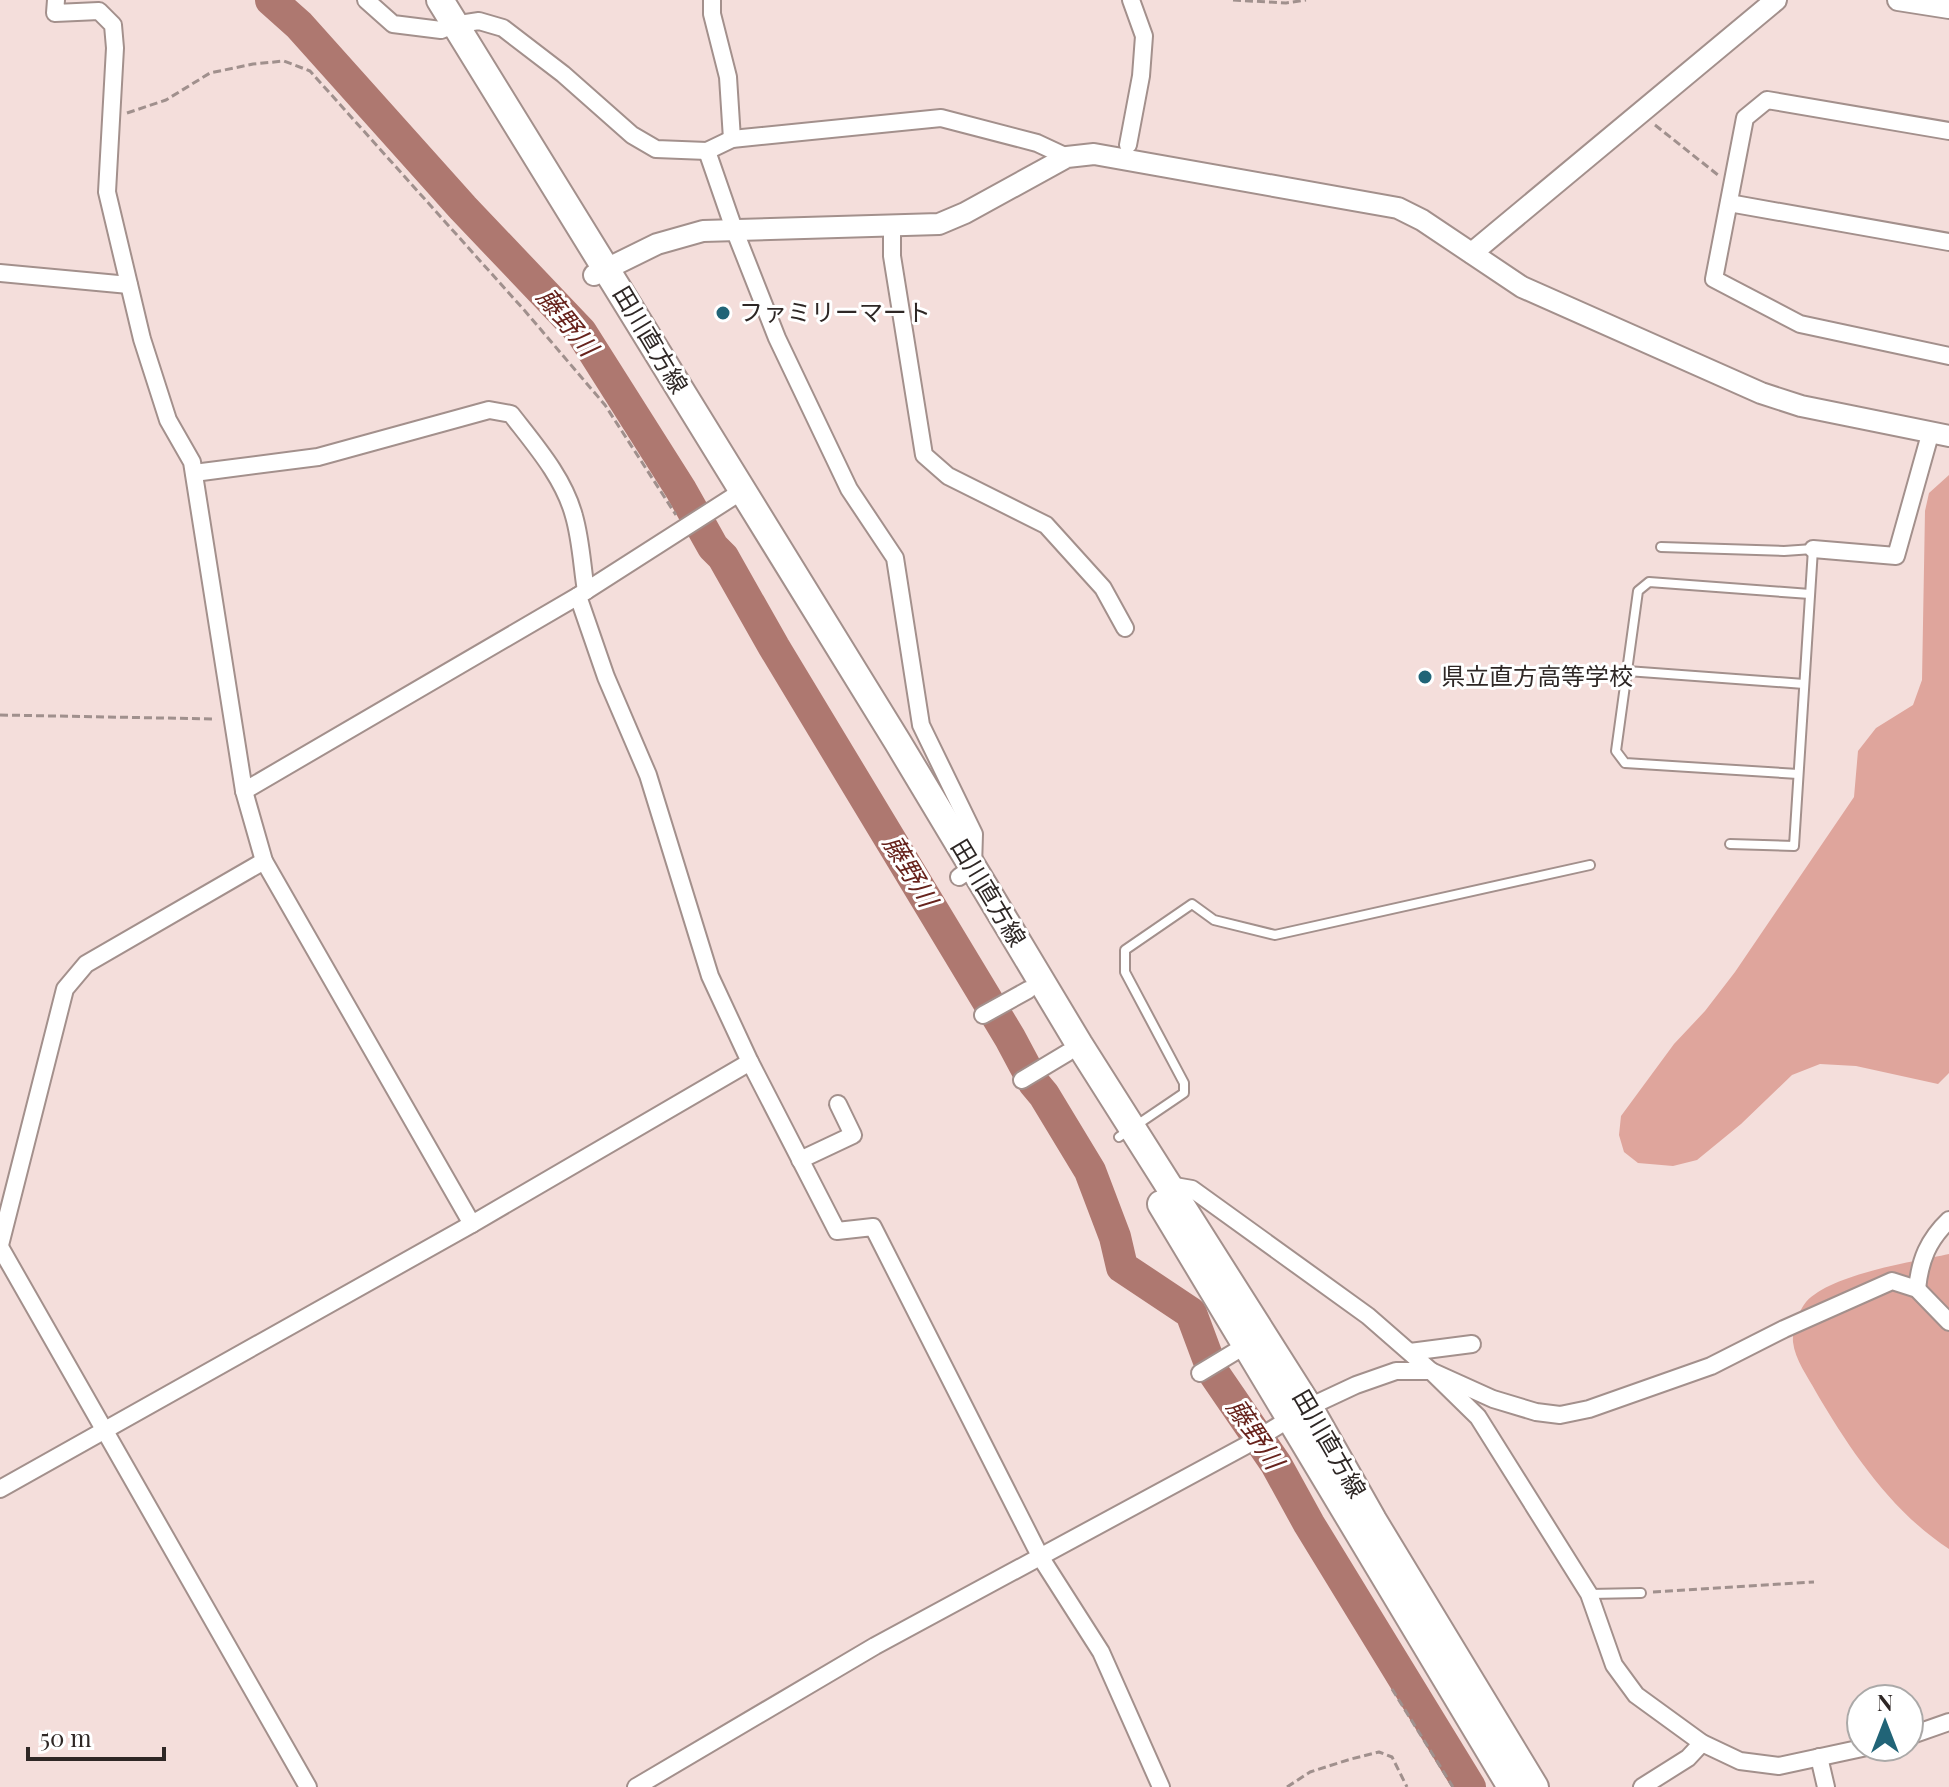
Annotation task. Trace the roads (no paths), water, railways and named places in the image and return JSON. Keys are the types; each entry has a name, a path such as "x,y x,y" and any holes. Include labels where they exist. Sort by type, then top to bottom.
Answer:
{"main road":[{"name":"田川直方線","path":"424,0 447,27 600,271 734,496 966,872 1079,1044 1244,1347 1293,1417 1373,1520 1535,1787"},
{"name":"田川直方線","path":"440,0 447,27"},
{"name":"田川直方線","path":"966,872 1027,990 1066,1054 1169,1185 1293,1417 1511,1787"}],"street":[{"path":"56,0 55,13 99,11 113,25 115,48 107,192 142,339 168,420 192,462 244,791 264,861 472,1224"},
{"path":"366,0 393,24 447,27 479,21 503,28 563,74 632,135 656,149 707,151 732,139 941,118 1037,143 1067,157"},
{"path":"712,0 712,14 728,77 732,139"},
{"path":"1128,145 1141,76 1144,36 1131,0"},
{"path":"1472,253 1776,0"},
{"path":"1898,0 1949,8"},
{"path":"1949,131 1767,100 1745,118 1714,279 1800,324 1949,356"},
{"path":"707,151 777,338 849,489 895,558 921,725 974,834 966,872"},
{"path":"600,271 657,244 703,231 939,224 1067,157 1094,154 1398,208 1522,287 1761,393 1801,406 1940,434 1896,556 1813,549"},
{"path":"1729,203 1949,242"},
{"path":"892,225 892,256 924,455 948,476 1046,525 1103,588 1125,628"},
{"path":"0,273 129,285"},
{"path":"194,473 318,457 489,410 511,414 541,451 565,491 574,516 582,593 606,677 648,775 710,976 750,1062 837,1231 873,1227 1041,1558 1101,1652 1161,1787"},
{"path":"244,791 582,593 734,496"},
{"path":"264,861 86,964 65,989 0,1246 308,1787"},
{"path":"983,1015 1027,990"},
{"path":"1022,1080 1066,1054"},
{"path":"0,1489 472,1224 750,1062"},
{"path":"800,1160 853,1135 838,1104"},
{"path":"1169,1185 1192,1189 1368,1316 1478,1417 1589,1594 1614,1665 1636,1695 1702,1743 1740,1761 1779,1766 1845,1752"},
{"path":"1917,1289 1920,1265 1933,1236 1949,1220"},
{"path":"636,1787 875,1646 1356,1385 1396,1371 1431,1371 1493,1399 1536,1412 1560,1415 1589,1409 1711,1366 1784,1329 1892,1281 1917,1289 1947,1314"},
{"path":"1410,1352 1472,1344"},
{"path":"1200,1373 1244,1347"},
{"path":"1925,1730 1949,1722"},
{"path":"1642,1787 1688,1758 1702,1743"},
{"path":"1819,1757 1826,1787"}],"lane":[{"path":"1661,547 1813,549 1794,846 1730,844"},
{"path":"1798,774 1625,763 1616,751 1638,591 1649,582 1810,594"},
{"path":"1627,671 1804,684"},
{"path":"1126,1132 1184,1093 1184,1083 1125,972 1125,950 1192,904 1214,920 1275,935 1590,865"},
{"path":"1589,1594 1641,1593"}],"waterway":[{"name":"藤野川","path":"271,0 299,25 463,208 581,332 681,490 713,547 723,557 1034,1083 1090,1171 1115,1237 1122,1267 1191,1313 1213,1372 1276,1464 1309,1524 1470,1787"}],"place":[{"name":"ファミリーマート","path":"723,313"},
{"name":"県立直方高等学校","path":"1425,677"}]}
